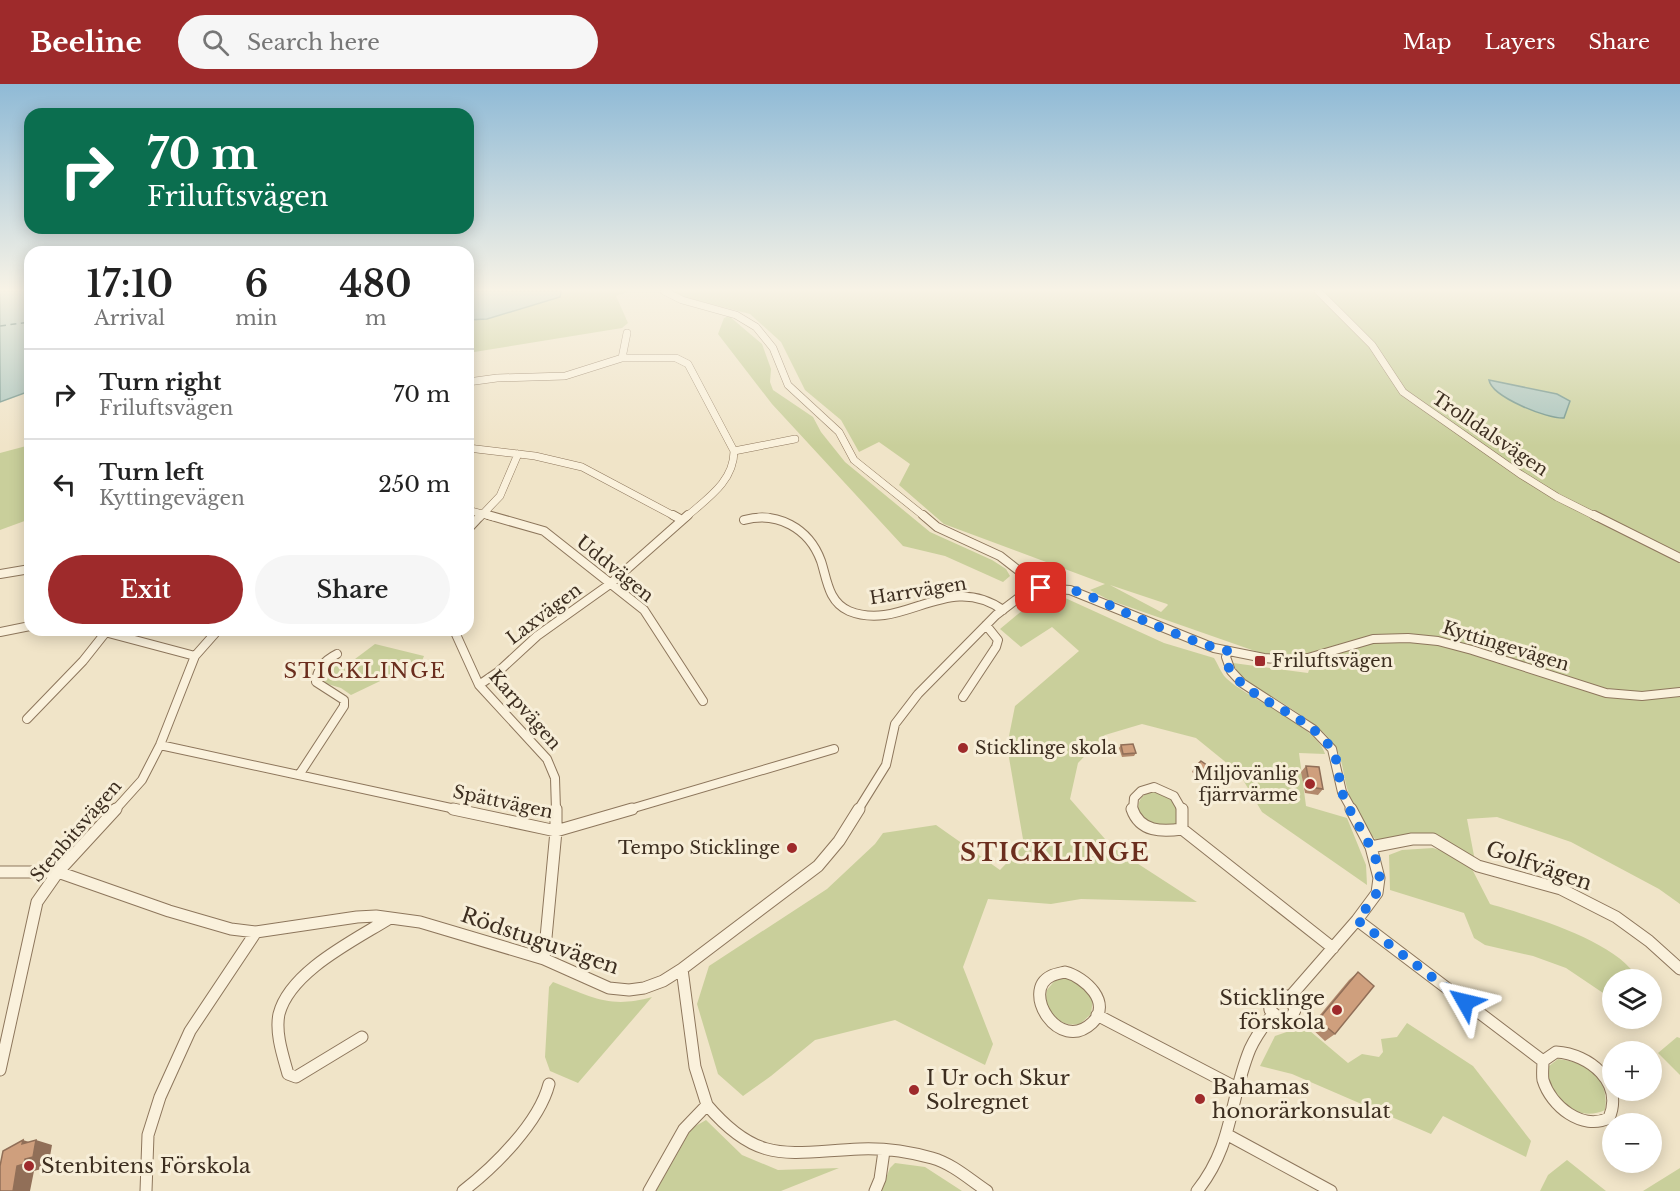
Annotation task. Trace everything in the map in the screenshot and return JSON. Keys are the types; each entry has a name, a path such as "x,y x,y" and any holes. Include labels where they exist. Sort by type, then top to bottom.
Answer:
{"street":[{"path":"622,358 625,343"},
{"path":"769,343 788,385 839,432 854,460 936,527 1000,556 1041,588"},
{"name":"Trolldalsvägen","path":"1370,343 1403,392 1510,468 1557,497 1680,558"},
{"path":"474,381 565,376 622,358 676,358 688,364 734,451 795,439"},
{"path":"474,449 518,454 582,467 682,520"},
{"name":"Laxvägen","path":"479,685 498,672 537,636 610,584 722,485 734,465 734,451"},
{"path":"474,523 500,496 518,454"},
{"name":"Uddvägen","path":"474,512 544,531 644,610 703,701"},
{"name":"Harrvägen","path":"744,520 768,515 796,528 815,549 831,597 836,604 849,612 874,616 968,595 988,600 1003,610"},
{"path":"0,574 24,570"},
{"name":"Kyttingevägen","path":"1041,588 1056,587 1080,593 1176,634 1228,651 1290,660 1328,654 1373,639 1408,638 1438,641 1472,650 1606,693 1642,696 1680,692"},
{"name":"Rödstuguvägen","path":"0,872 58,872 169,911 231,929 256,932 376,915 438,926 544,959 609,988 629,990 644,988 663,981 682,969 818,866 839,841 886,765 895,724 937,674 986,625 1020,596 1041,588"},
{"path":"963,697 996,647 998,640 986,625"},
{"path":"0,632 24,627"},
{"path":"27,719 83,661 98,636"},
{"path":"120,636 195,656"},
{"name":"Stenbitsvägen","path":"0,1070 37,902 58,872 142,780 160,745 195,656 213,636"},
{"name":"Karpvägen","path":"456,636 479,685 547,759 552,768 557,797 556,831 544,959"},
{"path":"1228,651 1226,657 1230,671 1242,683 1313,729 1332,749 1342,792 1371,847 1379,878 1377,893 1357,920 1289,998"},
{"path":"298,775 344,706 344,700 316,682 315,676 320,667 337,654"},
{"name":"Spättvägen","path":"160,745 556,831 834,749"},
{"path":"1154,787 1173,795 1181,804 1184,813 1182,829 1163,833 1151,831 1138,822 1132,807 1134,797 1142,789 1154,787"},
{"path":"1182,829 1333,948"},
{"name":"Golfvägen","path":"1371,847 1427,838 1442,843 1478,866 1542,882 1610,913 1642,935 1680,969"},
{"path":"362,1037 296,1077 288,1074 282,1055 279,1017 288,993 297,982 311,970 390,918"},
{"path":"1357,920 1543,1061"},
{"path":"146,1191 148,1135 160,1097 190,1031 256,932"},
{"path":"682,969 695,1066 707,1105 735,1135 754,1147 767,1151 806,1154 856,1150 884,1151 941,1161 987,1191"},
{"path":"1065,972 1076,974 1092,987 1097,996 1097,1015 1085,1029 1075,1032 1065,1030 1047,1018 1041,1008 1041,988 1045,980 1053,974 1065,972"},
{"path":"1278,993 1289,998 1294,1006 1293,1016 1284,1020 1273,1014 1268,1005 1272,995 1278,993"},
{"path":"1197,1191 1206,1180 1221,1152 1249,1050 1261,1027 1273,1014"},
{"path":"1097,1015 1237,1088"},
{"path":"1565,1052 1591,1064 1600,1072 1612,1091 1613,1112 1608,1119 1600,1123 1590,1123 1578,1119 1561,1108 1547,1092 1542,1081 1540,1070 1543,1061 1548,1056 1565,1052"},
{"path":"463,1191 476,1182 526,1126 549,1091 549,1084"},
{"path":"649,1191 684,1129 707,1105"},
{"path":"1226,1134 1331,1191"},
{"path":"875,1191 880,1179 884,1151"}],"green space":[{"path":"474,343 532,343 474,352"},
{"path":"725,343 760,343 771,369 770,382 773,390 813,417 821,432 845,462 930,532 992,560 1006,569 1010,576 1003,582 945,556 903,546 772,404"},
{"path":"781,343 1680,343 1680,904 1659,889 1571,842 1497,817 1467,819 1475,861 1446,842 1376,840 1362,823 1355,809 1340,758 1330,739 1296,712 1247,682 1238,673 1233,663 1308,673 1309,670 1109,600 1090,590 1105,584 944,524 899,485 910,464 879,442 859,452 841,420 805,390","holes":["1110,585 1167,604 1161,612"]},
{"path":"24,447 24,521 0,530 0,453"},
{"path":"1047,595 1063,597 1164,643 1214,658 1224,676 1310,733 1325,754 1299,753 1306,806 1347,818 1366,865 1367,885 1262,812 1239,773 1196,738 1142,724 1105,735 1078,763 1070,799 1112,847 1197,902 1081,899 1051,904 988,899 963,967 993,1044 985,1065 895,1020 815,1040 743,1096 718,1074 697,1004 709,966 827,889 875,844 883,833 936,825 1000,870 1024,845 1007,746 1015,706 1079,651 1052,627 1021,647 1000,629 1035,600"},
{"path":"375,644 424,656 422,661 351,695 341,688 324,683 328,667 347,665"},
{"path":"1149,792 1165,795 1178,806 1177,823 1163,827 1154,825 1141,817 1139,803 1142,797"},
{"path":"1433,848 1452,854 1472,869 1490,904 1572,932 1612,953 1631,969 1602,969 1602,992 1566,968 1533,956 1485,945 1474,938 1464,913 1390,890 1389,855 1402,850"},
{"path":"1063,977 1078,980 1093,999 1091,1014 1080,1024 1072,1025 1059,1021 1047,1005 1047,990 1056,979"},
{"path":"553,982 601,1000 624,1002 652,997 578,1083 550,1071 545,1057 549,987"},
{"path":"1407,1023 1473,1066 1531,1141 1526,1157 1443,1116 1431,1134 1292,1074 1260,1066 1275,1036 1304,1026 1348,1063 1362,1054 1379,1057 1383,1052 1381,1039 1397,1037"},
{"path":"1677,1037 1680,1038 1680,1075 1662,1057 1662,1050"},
{"path":"1558,1059 1587,1068 1602,1085 1602,1101 1606,1101 1605,1110 1583,1113 1564,1104 1552,1088 1549,1066"},
{"path":"706,1120 742,1155 778,1170 839,1168 781,1191 656,1191 689,1133"},
{"path":"1567,1160 1606,1191 1540,1191 1548,1175"},
{"path":"895,1163 925,1167 962,1191 881,1191 890,1168"},
{"path":"1680,1168 1680,1191 1643,1191"}],"water":[{"path":"0,343 24,343 24,393 0,402"},
{"path":"1489,380 1557,394 1570,401 1564,418 1546,415 1521,406 1492,387"}],"building":[{"path":"1133,744 1136,753 1123,754 1121,745"},
{"path":"1201,761 1211,768 1203,776 1194,768"},
{"path":"1306,766 1319,767 1323,789 1310,787"},
{"name":"Sticklinge förskola","path":"1358,972 1374,986 1335,1034 1318,1020"},
{"path":"23,1140 22,1144 36,1140 33,1157 25,1159 24,1164 17,1166 13,1191 0,1191 0,1166 3,1151"}],"place":[{"name":"Friluftsvägen","path":"1260,661"},
{"name":"Sticklinge skola","path":"963,748"},
{"name":"Miljövänlig fjärrvärme","path":"1310,784"},
{"name":"Tempo Sticklinge","path":"792,848"},
{"name":"Sticklinge förskola","path":"1337,1010"},
{"name":"I Ur och Skur Solregnet","path":"914,1090"},
{"name":"Bahamas honorärkonsulat","path":"1200,1099"},
{"name":"Stenbitens Förskola","path":"29,1166"}],"district":[{"name":"STICKLINGE","path":"365,671"},
{"name":"STICKLINGE","path":"1055,853"}],"route":[{"path":"1041,588 1056,587 1080,593 1176,634 1228,651 1226,657 1230,671 1242,683 1313,729 1332,749 1348,808 1375,858 1379,878 1377,893 1357,920 1465,1002"}]}
